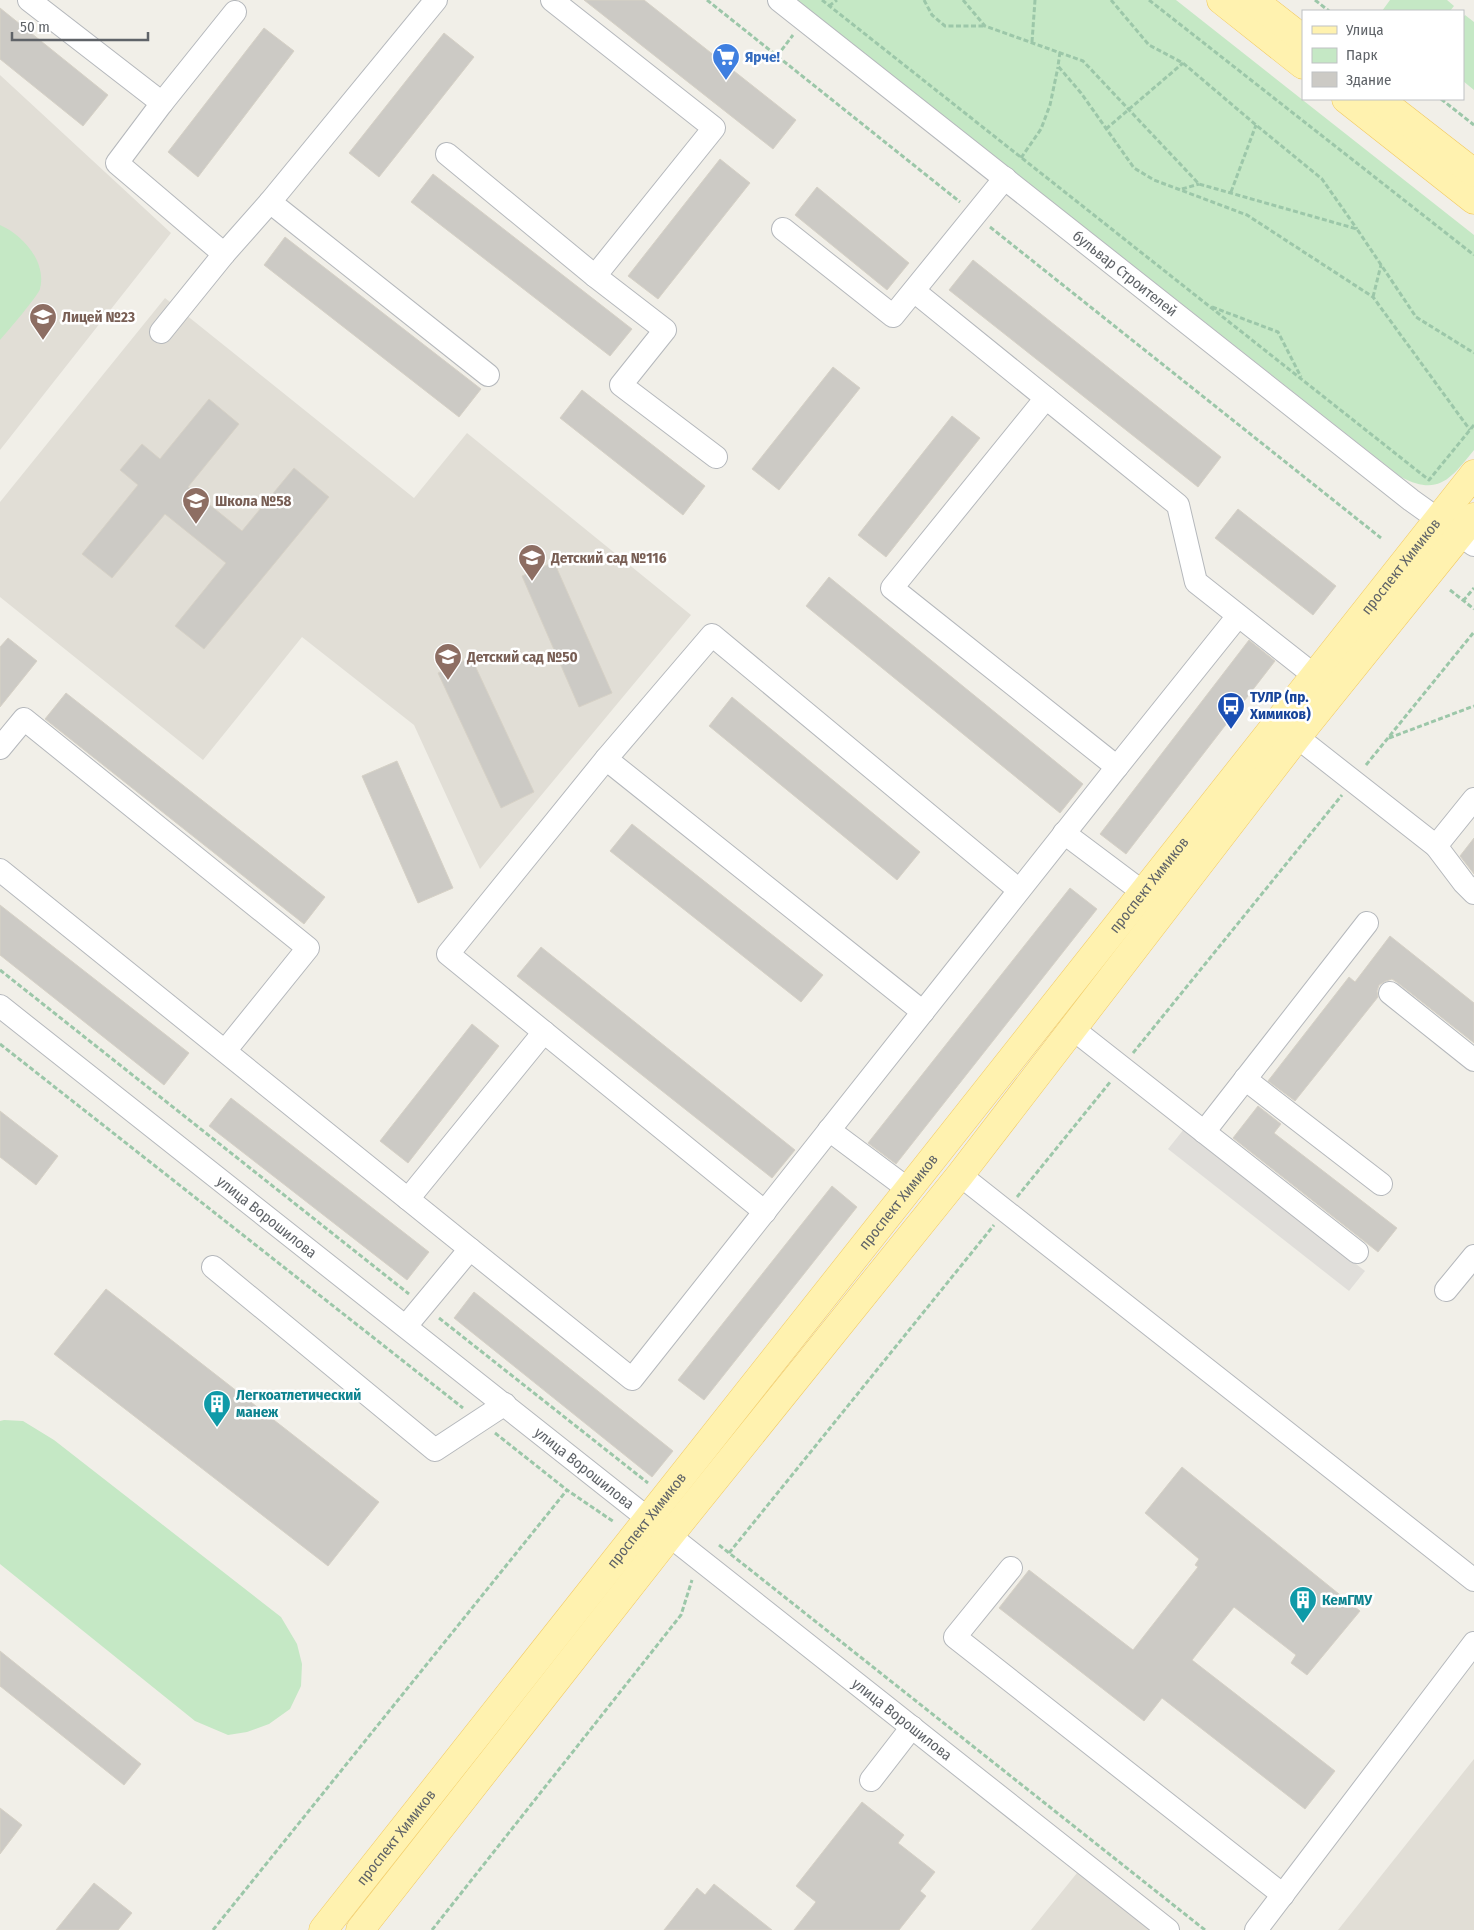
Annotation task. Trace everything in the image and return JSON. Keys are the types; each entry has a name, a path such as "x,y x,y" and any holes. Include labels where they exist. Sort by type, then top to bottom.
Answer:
{"main road":[{"path":"1221,0 1302,64"},
{"path":"1253,0 1302,38"},
{"path":"1347,100 1474,200"},
{"path":"1380,100 1474,173"},
{"name":"проспект Химиков","path":"323,1930 1474,474"},
{"name":"проспект Химиков","path":"360,1930 670,1535 960,1175 1297,738 1469,533"}],"street":[{"path":"29,0 162,103"},
{"path":"161,332 436,0"},
{"path":"552,0 714,128 595,276"},
{"name":"бульвар Строителей","path":"779,0 1437,520 1469,533"},
{"path":"224,254 117,163 235,12"},
{"path":"447,154 595,276 665,330 621,384 716,458"},
{"path":"783,229 893,316 1005,178"},
{"path":"270,202 488,375"},
{"path":"914,290 1178,505 1196,582 1315,676"},
{"path":"1046,398 892,588 1117,767"},
{"path":"0,870 632,1379 1238,616"},
{"path":"765,1212 448,954 606,759 712,635 1019,890"},
{"path":"0,748 24,719 308,948 225,1052"},
{"path":"1297,738 1436,846 1464,883 1474,892"},
{"path":"606,759 922,1012"},
{"path":"1436,846 1474,799"},
{"path":"1064,833 1144,892"},
{"path":"1204,1132 1367,923"},
{"path":"1390,994 1474,1060"},
{"name":"улица Ворошилова","path":"0,1006 1166,1929"},
{"path":"1073,1029 1357,1252"},
{"path":"408,1199 544,1032"},
{"path":"1245,1079 1381,1184"},
{"path":"829,1130 908,1189"},
{"path":"960,1175 1474,1580"},
{"path":"406,1326 470,1249"},
{"path":"1446,1290 1474,1256"},
{"path":"213,1267 434,1450 505,1404"},
{"path":"1011,1568 954,1637 1283,1895"},
{"path":"1256,1930 1474,1643"},
{"path":"871,1780 912,1727"}],"path":[{"path":"707,0 1380,538"},
{"path":"822,0 1429,480 1474,425"},
{"path":"829,6 837,0"},
{"path":"924,0 932,15 946,26 985,26 1084,61 1199,184 1357,229"},
{"path":"963,0 985,26"},
{"path":"1032,42 1034,0"},
{"path":"1110,0 1149,45 1183,63 1322,178 1416,318 1474,353"},
{"path":"1149,0 1474,255"},
{"path":"1315,0 1328,10"},
{"path":"777,56 797,30"},
{"path":"1022,158 1041,129 1050,105 1060,52"},
{"path":"1106,129 1183,63"},
{"path":"1058,66 1081,93 1134,168 1154,180 1247,215 1373,297 1470,430"},
{"path":"1442,100 1474,125"},
{"path":"1231,193 1256,125"},
{"path":"1182,190 1199,184"},
{"path":"1373,297 1381,265"},
{"path":"1209,306 1278,332 1303,380"},
{"path":"1463,601 1474,588"},
{"path":"1450,590 1474,609"},
{"path":"729,1553 1474,632"},
{"path":"1388,738 1474,706"},
{"path":"0,970 652,1486"},
{"path":"0,1044 567,1490 614,1522"},
{"path":"213,1930 567,1490"},
{"path":"719,1545 1204,1930"},
{"path":"432,1930 681,1615 692,1580"}],"shaded area":[{"name":"Лицей №23","path":"0,75 171,233 0,450"},
{"path":"165,298 414,498 467,433 691,615 480,869 414,725 302,637 203,760 0,597 0,502"},
{"path":"1184,1129 1365,1271 1349,1291 1168,1149"},
{"path":"1474,1759 1474,1930 1338,1930"},
{"path":"1077,1873 1150,1930 1031,1930"}],"green space":[{"path":"797,0 1176,0 1474,235 1474,450 1451,476 1435,485 1414,483 1401,477"},
{"path":"1390,0 1447,0 1454,6 1451,10 1383,10"},
{"path":"1465,15 1474,22 1474,90 1464,82"},
{"path":"0,225 17,235 25,243 40,269 41,279 38,293 0,340"},
{"path":"0,1421 23,1421 54,1440 281,1617 297,1644 302,1664 301,1686 290,1709 269,1724 247,1732 228,1735 195,1721 0,1564"}],"building":[{"path":"584,0 644,0 796,120 773,149"},
{"path":"0,8 108,95 83,126 0,59"},
{"path":"264,28 294,51 198,177 168,152"},
{"path":"444,33 474,57 379,177 349,153"},
{"path":"720,159 750,183 658,299 628,276"},
{"path":"433,174 632,329 610,356 411,202"},
{"path":"817,187 909,263 887,290 795,215"},
{"path":"285,237 481,389 459,417 264,265"},
{"path":"973,260 1221,457 1198,487 949,290"},
{"path":"833,367 860,388 779,490 752,469"},
{"path":"582,390 705,486 683,515 560,418"},
{"path":"209,399 239,424 188,487 242,531 294,468 329,497 204,649 175,626 226,563 165,514 112,578 82,554 138,485 120,470 142,444 160,459"},
{"path":"952,416 980,438 886,557 858,535"},
{"path":"1238,509 1336,586 1313,615 1215,538"},
{"path":"554,562 612,693 579,707 522,576"},
{"path":"829,577 1083,784 1060,813 806,606"},
{"path":"8,638 37,661 0,707 0,647"},
{"path":"1249,640 1275,661 1126,854 1100,834"},
{"path":"471,657 534,792 501,808 438,673"},
{"path":"66,693 325,897 304,924 45,719"},
{"path":"732,697 920,852 897,880 709,726"},
{"path":"397,761 453,888 418,903 362,776"},
{"path":"632,824 823,975 801,1002 610,851"},
{"path":"1474,838 1474,874 1460,856"},
{"path":"1070,888 1097,909 896,1164 868,1143"},
{"path":"0,905 189,1053 164,1085 0,955"},
{"path":"1390,936 1474,1003 1474,1043 1392,979 1379,985 1378,997 1295,1101 1268,1081 1349,977 1355,982"},
{"path":"541,947 795,1150 772,1178 517,976"},
{"path":"472,1024 499,1046 408,1163 380,1141"},
{"path":"231,1098 429,1252 407,1280 209,1126"},
{"path":"1258,1106 1281,1124 1274,1133 1397,1228 1378,1252 1233,1138"},
{"path":"0,1111 58,1156 36,1185 0,1157"},
{"path":"832,1186 857,1207 704,1400 678,1380"},
{"name":"Легкоатлетический манеж","path":"106,1289 379,1502 328,1566 54,1354"},
{"path":"474,1292 673,1451 652,1477 454,1318"},
{"name":"КемГМУ","path":"1182,1467 1360,1611 1307,1675 1291,1663 1296,1655 1234,1607 1192,1660 1335,1771 1305,1809 1162,1698 1144,1721 999,1608 1029,1570 1133,1650 1198,1567 1195,1565 1199,1559 1145,1513"},
{"path":"0,1651 141,1764 124,1785 0,1686"},
{"path":"862,1802 904,1835 898,1843 935,1872 920,1891 926,1896 899,1930 794,1930 816,1902 796,1886"},
{"path":"0,1808 22,1825 0,1854"},
{"path":"94,1883 132,1913 118,1930 56,1930"},
{"path":"714,1884 772,1930 664,1930 697,1888 705,1895"}],"place":[{"name":"Ярче!","path":"726,81"},
{"name":"Лицей №23","path":"43,341"},
{"name":"Школа №58","path":"196,525"},
{"name":"Детский сад №116","path":"532,582"},
{"name":"Детский сад №50","path":"448,681"},
{"name":"ТУЛР (пр. Химиков)","path":"1231,730"},
{"name":"Легкоатлетический манеж","path":"217,1428"},
{"name":"КемГМУ","path":"1303,1624"}]}
